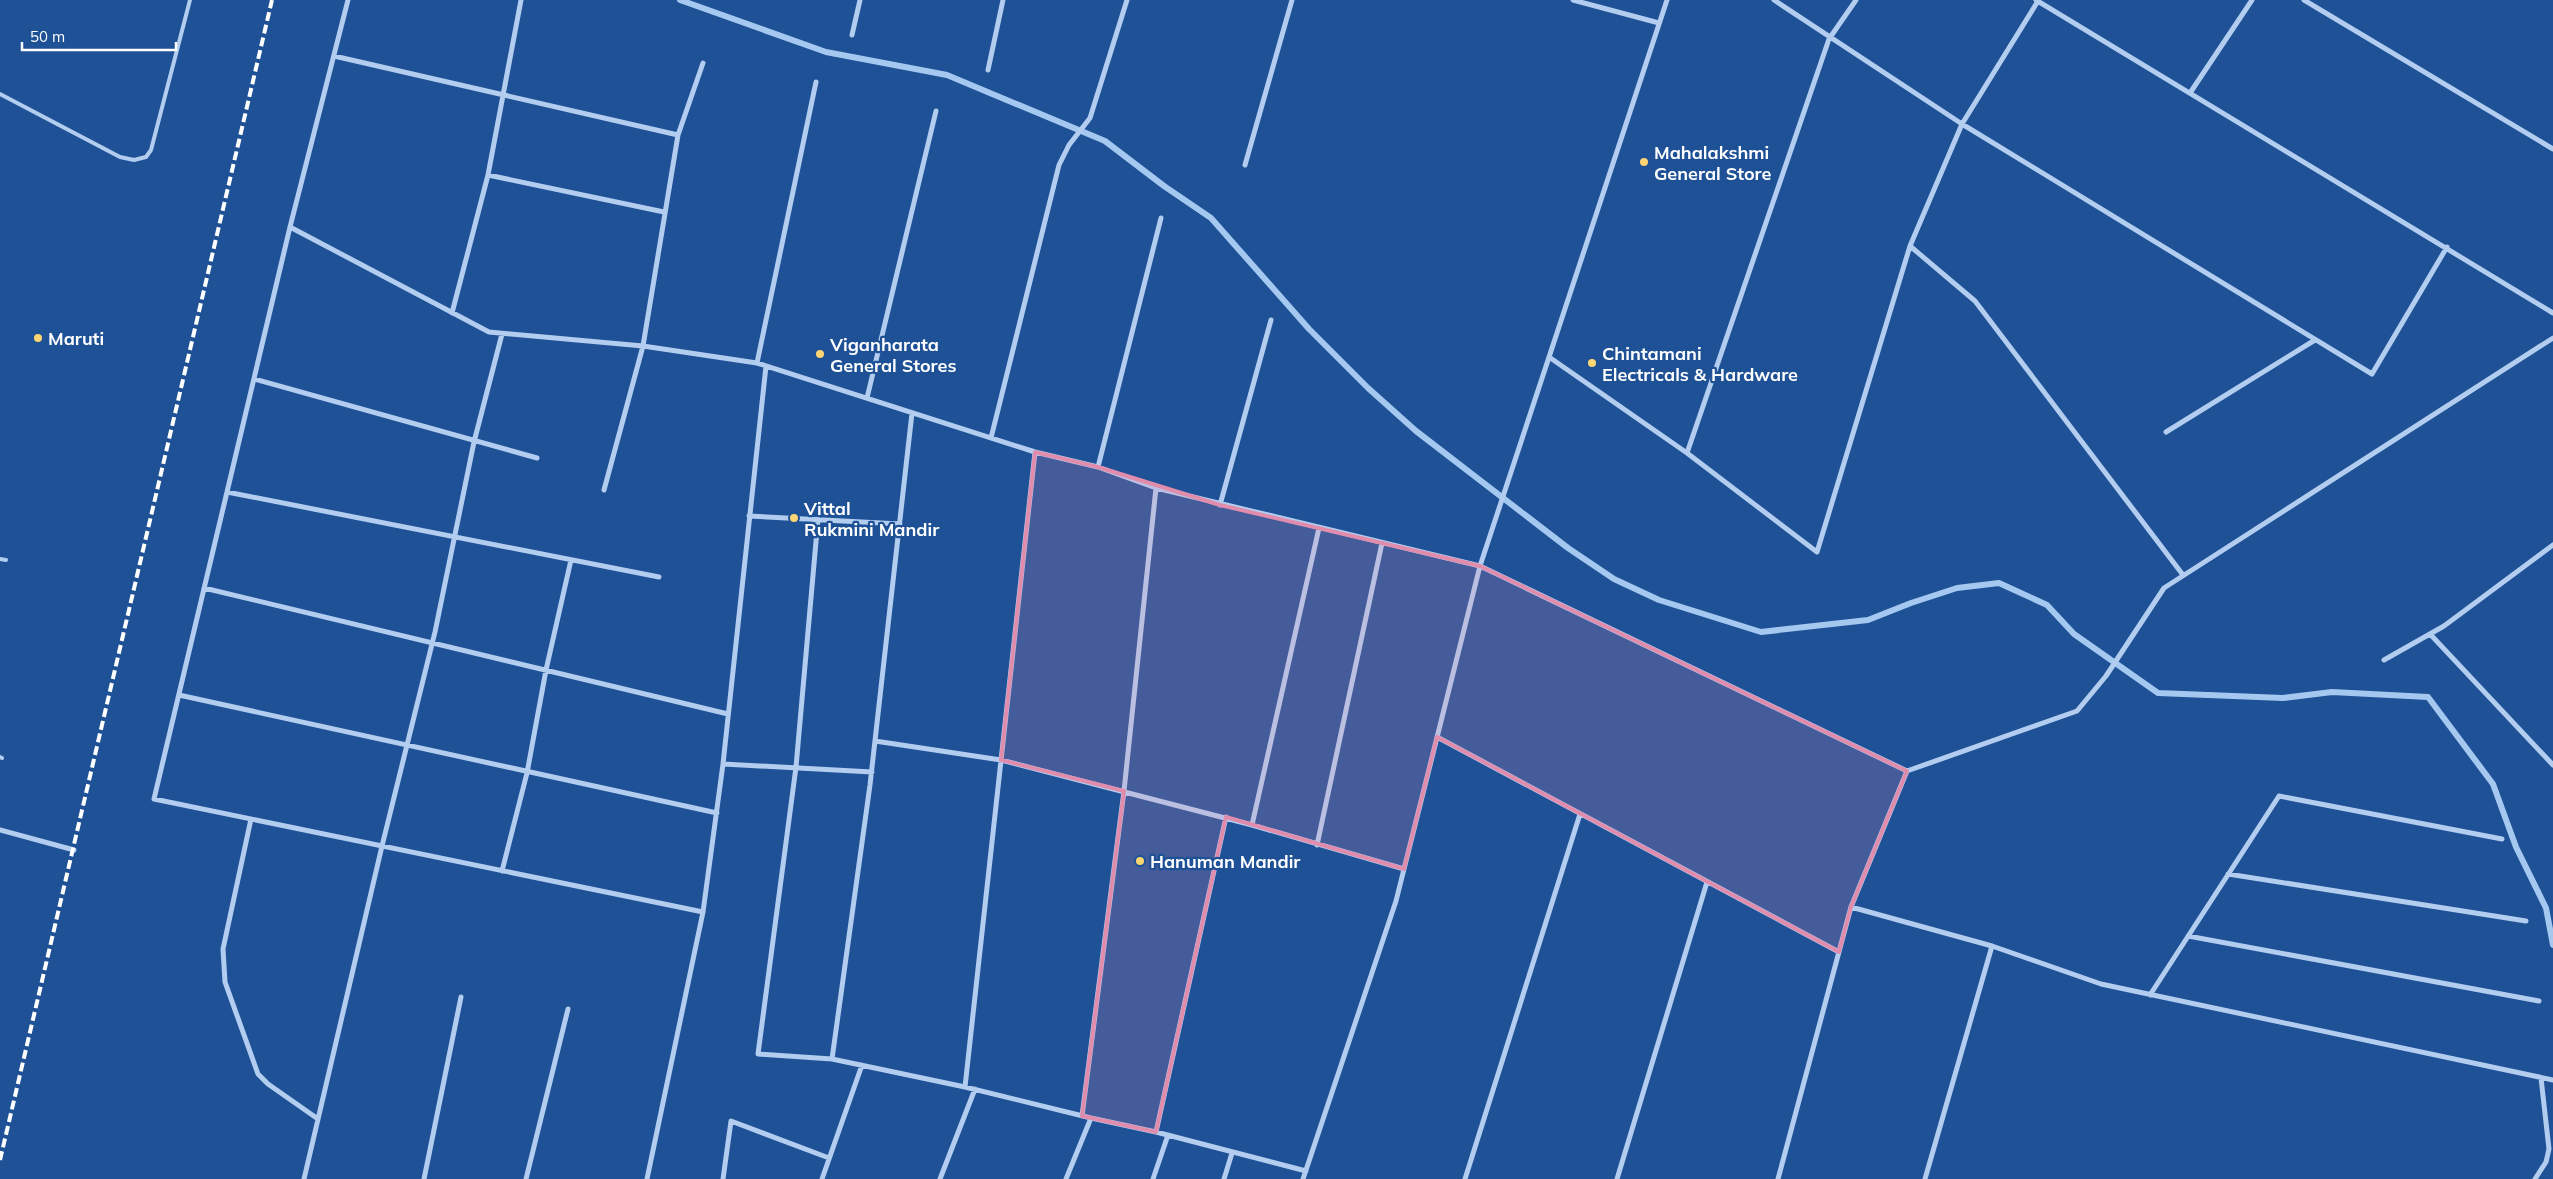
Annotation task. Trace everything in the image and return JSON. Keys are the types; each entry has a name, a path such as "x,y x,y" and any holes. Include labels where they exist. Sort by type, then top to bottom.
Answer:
{"street":[{"path":"348,0 290,227 154,799 703,912"},
{"path":"452,313 488,175 505,93 521,0"},
{"path":"852,34 860,0"},
{"path":"988,70 1003,0"},
{"path":"990,438 1059,165 1069,145 1090,118 1127,0"},
{"path":"1245,165 1292,0"},
{"path":"1573,0 1659,23"},
{"path":"1303,1179 1396,900 1480,566 1667,0"},
{"path":"1774,0 1830,39 1962,124 2372,374 2447,247"},
{"path":"1687,453 1830,39 1856,0"},
{"path":"1549,357 1687,453 1817,552 1910,246 1962,124 2037,0 2553,313"},
{"path":"2190,93 2252,0"},
{"path":"2304,0 2553,149"},
{"path":"334,56 505,93 678,135"},
{"path":"604,490 643,346 678,135 703,63"},
{"path":"757,363 816,82"},
{"path":"867,398 936,111"},
{"path":"488,175 664,212"},
{"path":"1098,467 1161,218"},
{"path":"290,227 489,332 643,346 757,363 1035,452 1098,467 1156,488 1220,505 1480,566 1907,771 2077,711 2106,676 2164,588 2553,338"},
{"path":"1910,246 1975,301 2183,575"},
{"path":"1220,505 1271,320"},
{"path":"304,1179 432,643 474,442 502,334"},
{"path":"2166,432 2315,340"},
{"path":"647,1179 703,912 723,764 766,366"},
{"path":"254,379 474,442 537,458"},
{"path":"832,1059 872,772 912,413"},
{"path":"965,1087 1035,452"},
{"path":"1082,1116 1124,791 1156,488"},
{"path":"227,492 659,577"},
{"path":"749,516 900,524"},
{"path":"818,519 796,768 758,1054 832,1059 975,1089 1082,1116 1156,1132 1306,1171"},
{"path":"1252,824 1319,528"},
{"path":"1316,845 1382,543"},
{"path":"2384,660 2444,626 2553,545"},
{"path":"502,871 527,773 546,670 571,560"},
{"path":"204,588 728,714"},
{"path":"2430,634 2553,765"},
{"path":"179,695 527,773 717,813"},
{"path":"1437,737 1839,952"},
{"path":"875,741 1001,760 1252,824 1316,845 1404,869"},
{"path":"723,764 872,772"},
{"path":"1778,1179 1851,907 1907,771"},
{"path":"2150,995 2279,796 2502,839"},
{"path":"1465,1179 1580,814"},
{"path":"1156,1132 1226,817"},
{"path":"251,819 223,949 225,982 258,1074 268,1084 318,1119"},
{"path":"0,830 74,850"},
{"path":"2228,874 2526,921"},
{"path":"1617,1179 1707,882"},
{"path":"1851,907 1992,946 2101,984 2553,1080"},
{"path":"2188,936 2539,1001"},
{"path":"1925,1179 1992,946"},
{"path":"424,1179 461,997"},
{"path":"526,1179 568,1008"},
{"path":"822,1179 862,1065"},
{"path":"2535,1179 2546,1162 2549,1149 2541,1078"},
{"path":"940,1179 975,1089"},
{"path":"1066,1179 1091,1118"},
{"path":"724,1179 731,1121 829,1158"},
{"path":"1153,1179 1168,1135"},
{"path":"1224,1179 1232,1153"}],"lane":[{"path":"0,94 120,157 134,160 146,157 151,150 190,0"},
{"path":"0,559 6,560"}],"highlighted area":[{"path":"1035,452 1098,467 1220,505 1480,566 1907,771 1851,907 1839,952 1437,737 1404,869 1226,817 1156,1132 1082,1116 1124,791 1001,760"}],"waterway":[{"path":"680,0 826,52 947,75 1105,141 1164,186 1211,218 1309,329 1368,388 1416,431 1568,548 1614,579 1659,600 1761,632 1868,620 1957,588 1999,583 2047,605 2074,634 2158,693 2283,698 2332,692 2428,697 2493,784 2516,847 2546,908 2553,945"}],"railway":[{"path":"0,1160 272,0"}],"place":[{"name":"Mahalakshmi General Store","path":"1644,162"},
{"name":"Maruti","path":"38,338"},
{"name":"Viganharata General Stores","path":"820,354"},
{"name":"Chintamani Electricals & Hardware","path":"1592,363"},
{"name":"Vittal Rukmini Mandir","path":"794,518"},
{"name":"Hanuman Mandir","path":"1140,861"}]}
